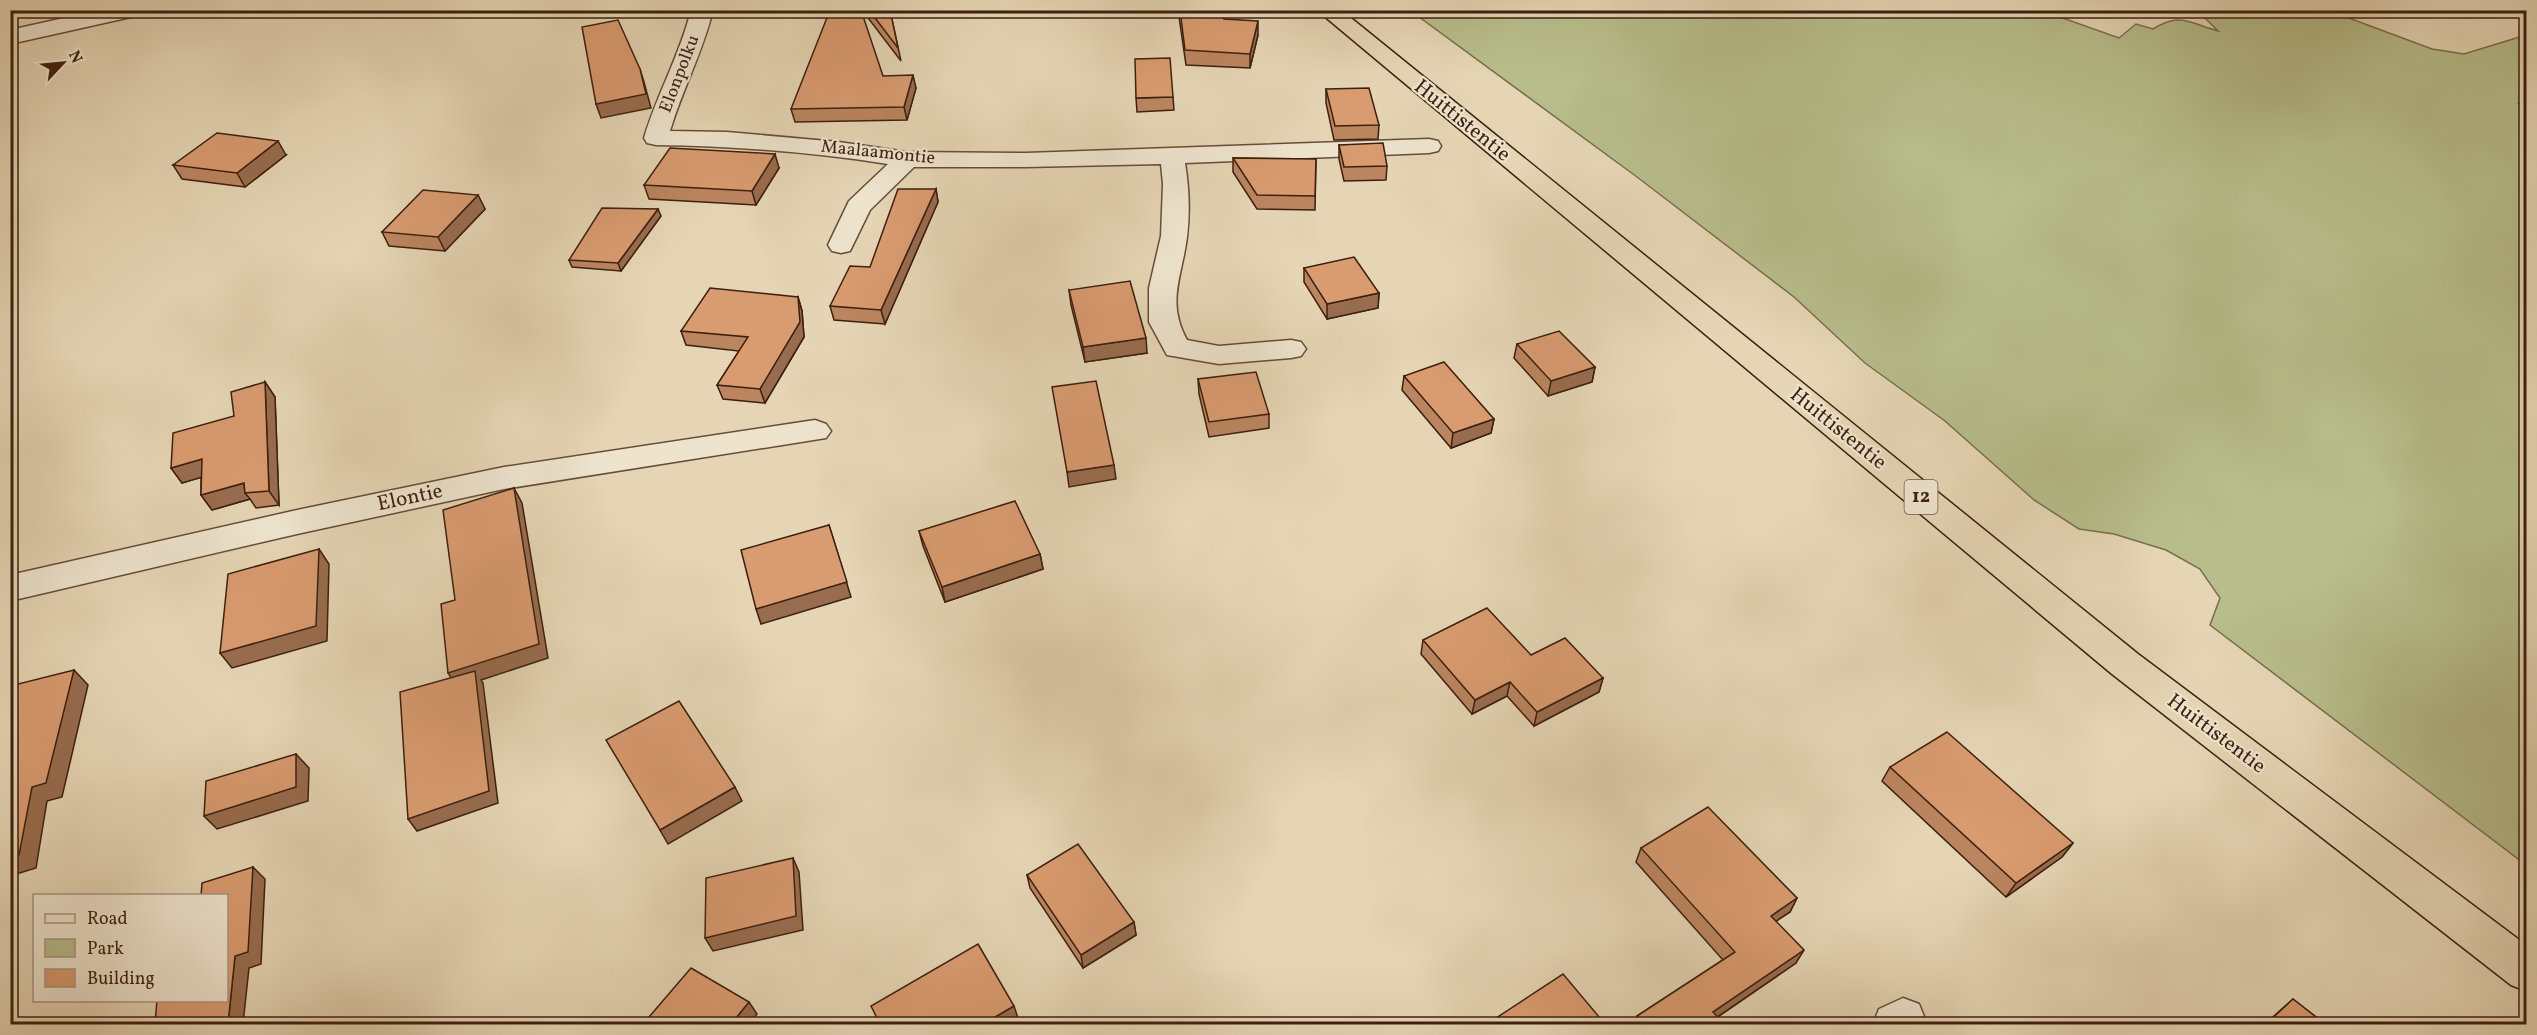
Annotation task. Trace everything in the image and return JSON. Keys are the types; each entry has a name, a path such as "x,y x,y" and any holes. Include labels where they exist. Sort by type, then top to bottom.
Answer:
{"highway":[{"name":"Huittistentie","path":"1327,10 2125,664 2526,971"}],"street":[{"path":"10,37 132,10"},
{"name":"Elonpolku","path":"656,138 667,101 695,39 702,10"},
{"name":"Maalaamontie","path":"656,138 727,139 839,149 907,159 1026,160 1429,146"},
{"path":"1172,156 1176,184 1174,236 1163,288 1163,322 1177,348 1219,356 1291,349"},
{"path":"841,245 858,207 907,159"},
{"name":"Elontie","path":"10,588 297,522 504,478 814,431"}],"green space":[{"path":"2040,10 2119,38 2136,24 2153,29 2178,20 2218,31 2197,10 2330,11 2432,49 2464,54 2526,35 2526,104 2519,104 2526,109 2526,865 2210,625 2220,598 2200,569 2166,550 2114,534 2079,529 2034,500 1945,421 1865,363 1794,297 1637,177 1411,11"}],"building":[{"path":"830,10 861,10 883,76 913,75 904,107 791,109"},
{"path":"869,10 890,10 898,48"},
{"path":"1180,10 1222,10 1224,19 1258,21 1250,54 1185,50"},
{"path":"618,20 640,69 646,94 596,104 582,27"},
{"path":"1170,58 1173,97 1136,98 1135,59"},
{"path":"1369,88 1379,125 1335,126 1326,89"},
{"path":"217,133 278,141 237,173 173,165"},
{"path":"1383,143 1387,166 1344,167 1339,145"},
{"path":"670,148 775,154 752,191 644,185"},
{"path":"1233,158 1316,159 1315,196 1257,195"},
{"path":"898,189 936,189 881,310 830,306 850,266 870,267"},
{"path":"423,190 478,195 438,237 382,232"},
{"path":"602,208 658,209 618,263 569,260"},
{"path":"1354,257 1379,293 1327,304 1304,268"},
{"path":"1130,281 1146,338 1083,347 1069,290"},
{"path":"710,288 798,297 800,322 760,389 717,385 748,337 681,331"},
{"path":"1559,331 1595,367 1551,381 1517,344"},
{"path":"1444,362 1494,419 1453,433 1404,376"},
{"path":"1256,372 1269,414 1209,422 1198,379"},
{"path":"1096,381 1114,465 1067,472 1052,387"},
{"path":"265,382 269,491 245,493 244,483 201,495 202,459 171,468 173,433 234,416 231,392"},
{"path":"514,488 539,644 448,673 441,604 455,600 443,510"},
{"path":"1015,501 1040,554 942,587 919,531"},
{"path":"829,525 847,582 756,609 741,550"},
{"path":"319,549 316,626 220,653 228,574"},
{"path":"1487,608 1531,655 1565,638 1603,678 1537,712 1510,682 1475,700 1423,640"},
{"path":"74,670 46,783 32,787 19,855 10,858 10,686"},
{"path":"475,671 489,791 408,819 400,692"},
{"path":"679,701 735,787 660,830 606,740"},
{"path":"1947,732 2073,843 2016,883 1890,767"},
{"path":"296,754 296,787 204,816 206,781"},
{"path":"1708,807 1797,898 1771,916 1804,950 1713,1012 1724,1024 1644,1024 1637,1016 1735,952 1641,848"},
{"path":"1078,844 1134,922 1081,955 1027,875"},
{"path":"793,858 796,916 705,938 706,878"},
{"path":"253,867 248,952 235,956 228,1024 155,1024 157,1002 228,1002 228,894 201,894 202,883"},
{"path":"978,944 1014,1006 983,1024 880,1024 871,1006"},
{"path":"691,968 749,1002 731,1024 643,1024"},
{"path":"1563,974 1605,1024 1487,1024"},
{"path":"2293,999 2325,1024 2266,1024"}]}
